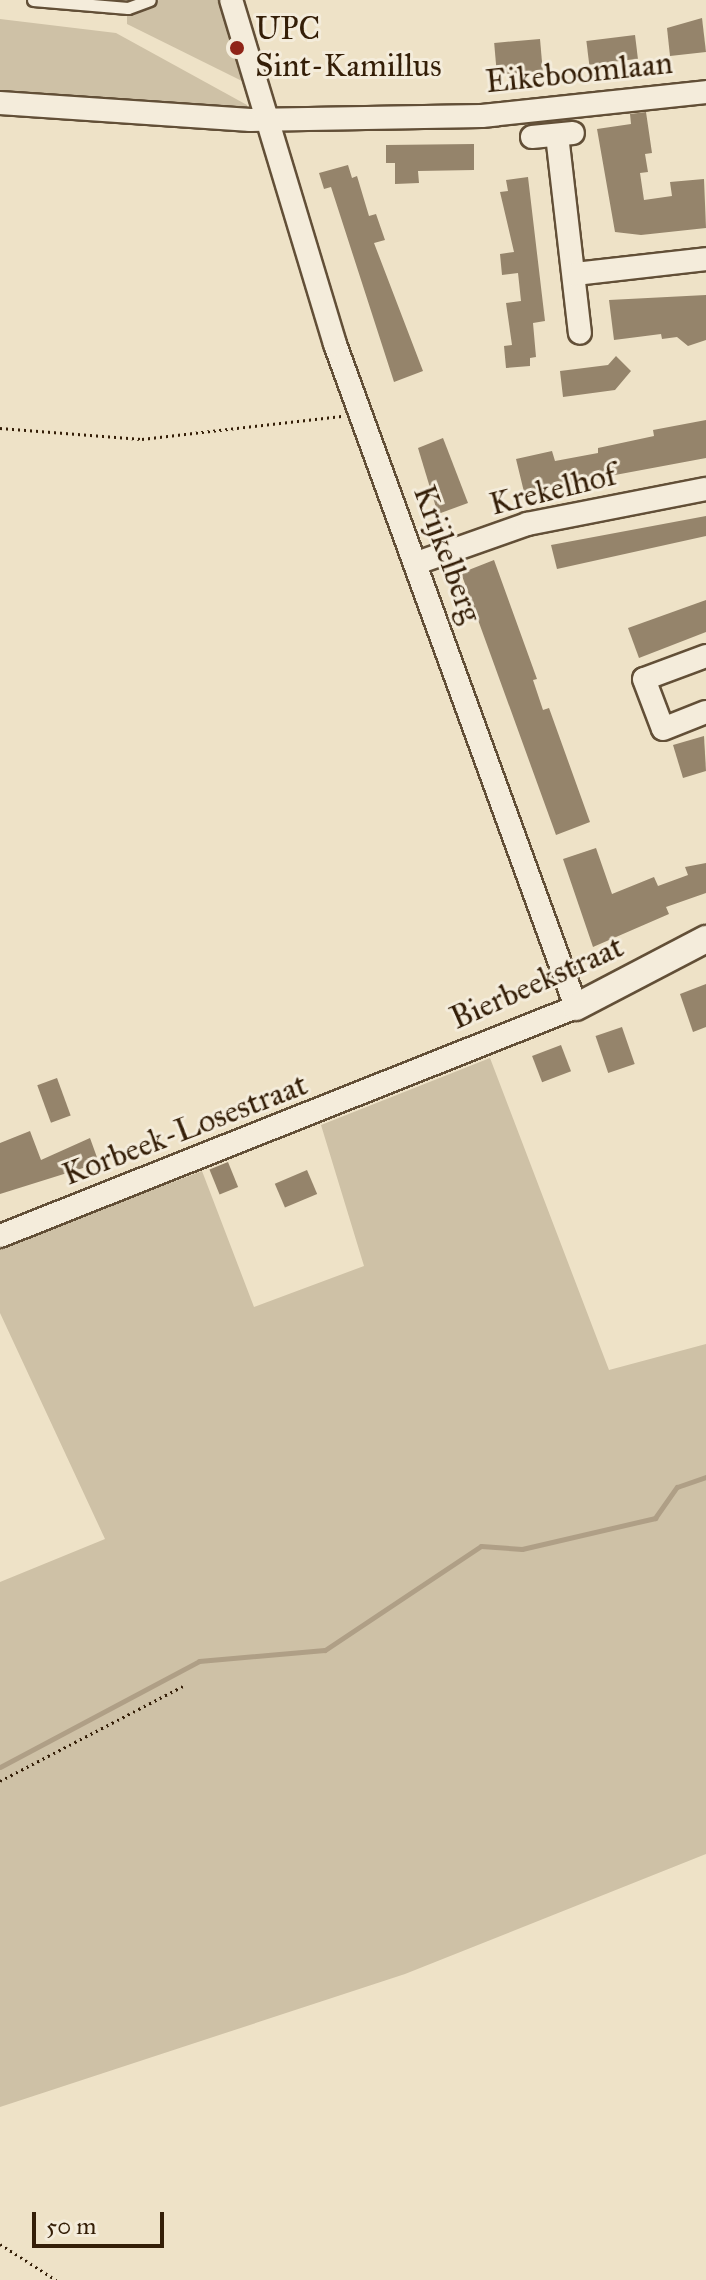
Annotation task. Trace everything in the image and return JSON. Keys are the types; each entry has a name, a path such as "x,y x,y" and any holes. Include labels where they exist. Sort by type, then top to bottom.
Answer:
{"street":[{"name":"Krijkelberg","path":"231,0 313,277 576,1007"},
{"name":"Eikeboomlaan","path":"268,120 514,114 706,92"},
{"path":"0,103 268,120"},
{"path":"532,137 565,134 580,333"},
{"path":"575,274 706,259"},
{"name":"Krekelhof","path":"417,563 527,524 706,489"},
{"path":"706,656 644,679 663,729 706,712"},
{"name":"Bierbeekstraat","path":"392,1084 576,1007 706,939"},
{"name":"Korbeek-Losestraat","path":"0,1236 392,1084"}],"lane":[{"path":"33,0 128,8 150,0"}],"path":[{"path":"0,428 142,439 359,411"},
{"path":"0,1781 183,1686"},
{"path":"0,2244 56,2280"}],"shaded area":[{"path":"159,0 219,0 244,82 127,24 127,15"},
{"path":"0,19 116,33 247,105 247,113 0,94"},
{"path":"490,1058 609,1370 706,1344 706,1854 405,1974 0,2107 0,1582 105,1539 0,1313 0,1247 202,1171 254,1307 364,1266 321,1125"}],"building":[{"path":"702,18 706,52 670,56 667,28"},
{"path":"635,35 638,59 589,65 586,41"},
{"path":"540,39 543,71 497,75 494,43"},
{"path":"646,112 652,153 645,154 648,172 640,173 644,200 672,196 670,182 704,179 706,228 641,235 615,232 597,129 631,124 630,114"},
{"path":"474,144 474,170 418,171 419,183 395,184 395,163 386,163 386,145"},
{"path":"348,165 352,178 357,176 369,216 376,214 385,240 374,243 423,371 394,382 331,187 324,189 319,173"},
{"path":"528,177 545,321 533,323 536,357 530,358 530,366 506,368 504,346 512,345 506,303 521,301 518,273 502,275 500,254 514,252 500,192 508,191 506,180"},
{"path":"706,295 706,340 688,346 677,337 662,339 661,334 614,340 609,300"},
{"path":"616,356 631,371 615,390 563,397 560,371 608,365"},
{"path":"706,420 706,458 524,492 516,459 552,451 555,461 598,453 598,448 654,436 653,430"},
{"path":"443,438 468,503 438,514 418,448"},
{"path":"706,516 706,536 557,569 551,545"},
{"path":"494,560 537,679 533,680 543,710 549,708 590,822 556,835 461,573"},
{"path":"706,600 706,632 639,658 628,628"},
{"path":"704,736 706,771 683,778 673,745"},
{"path":"596,848 612,894 654,877 658,886 688,875 685,867 706,863 706,893 666,907 669,914 593,947 563,859"},
{"path":"706,984 706,1027 693,1032 680,994"},
{"path":"622,1027 635,1064 608,1073 596,1036"},
{"path":"561,1045 571,1071 542,1082 532,1056"},
{"path":"57,1078 71,1116 51,1123 37,1085"},
{"path":"30,1131 41,1160 90,1138 99,1163 0,1194 0,1143"},
{"path":"228,1162 238,1187 220,1195 209,1169"},
{"path":"307,1170 317,1194 285,1208 275,1184"}],"waterway":[{"path":"0,1767 199,1661 325,1650 481,1546 522,1549 655,1518 677,1487 706,1477"}],"place":[{"name":"UPC Sint-Kamillus","path":"237,48"}]}
